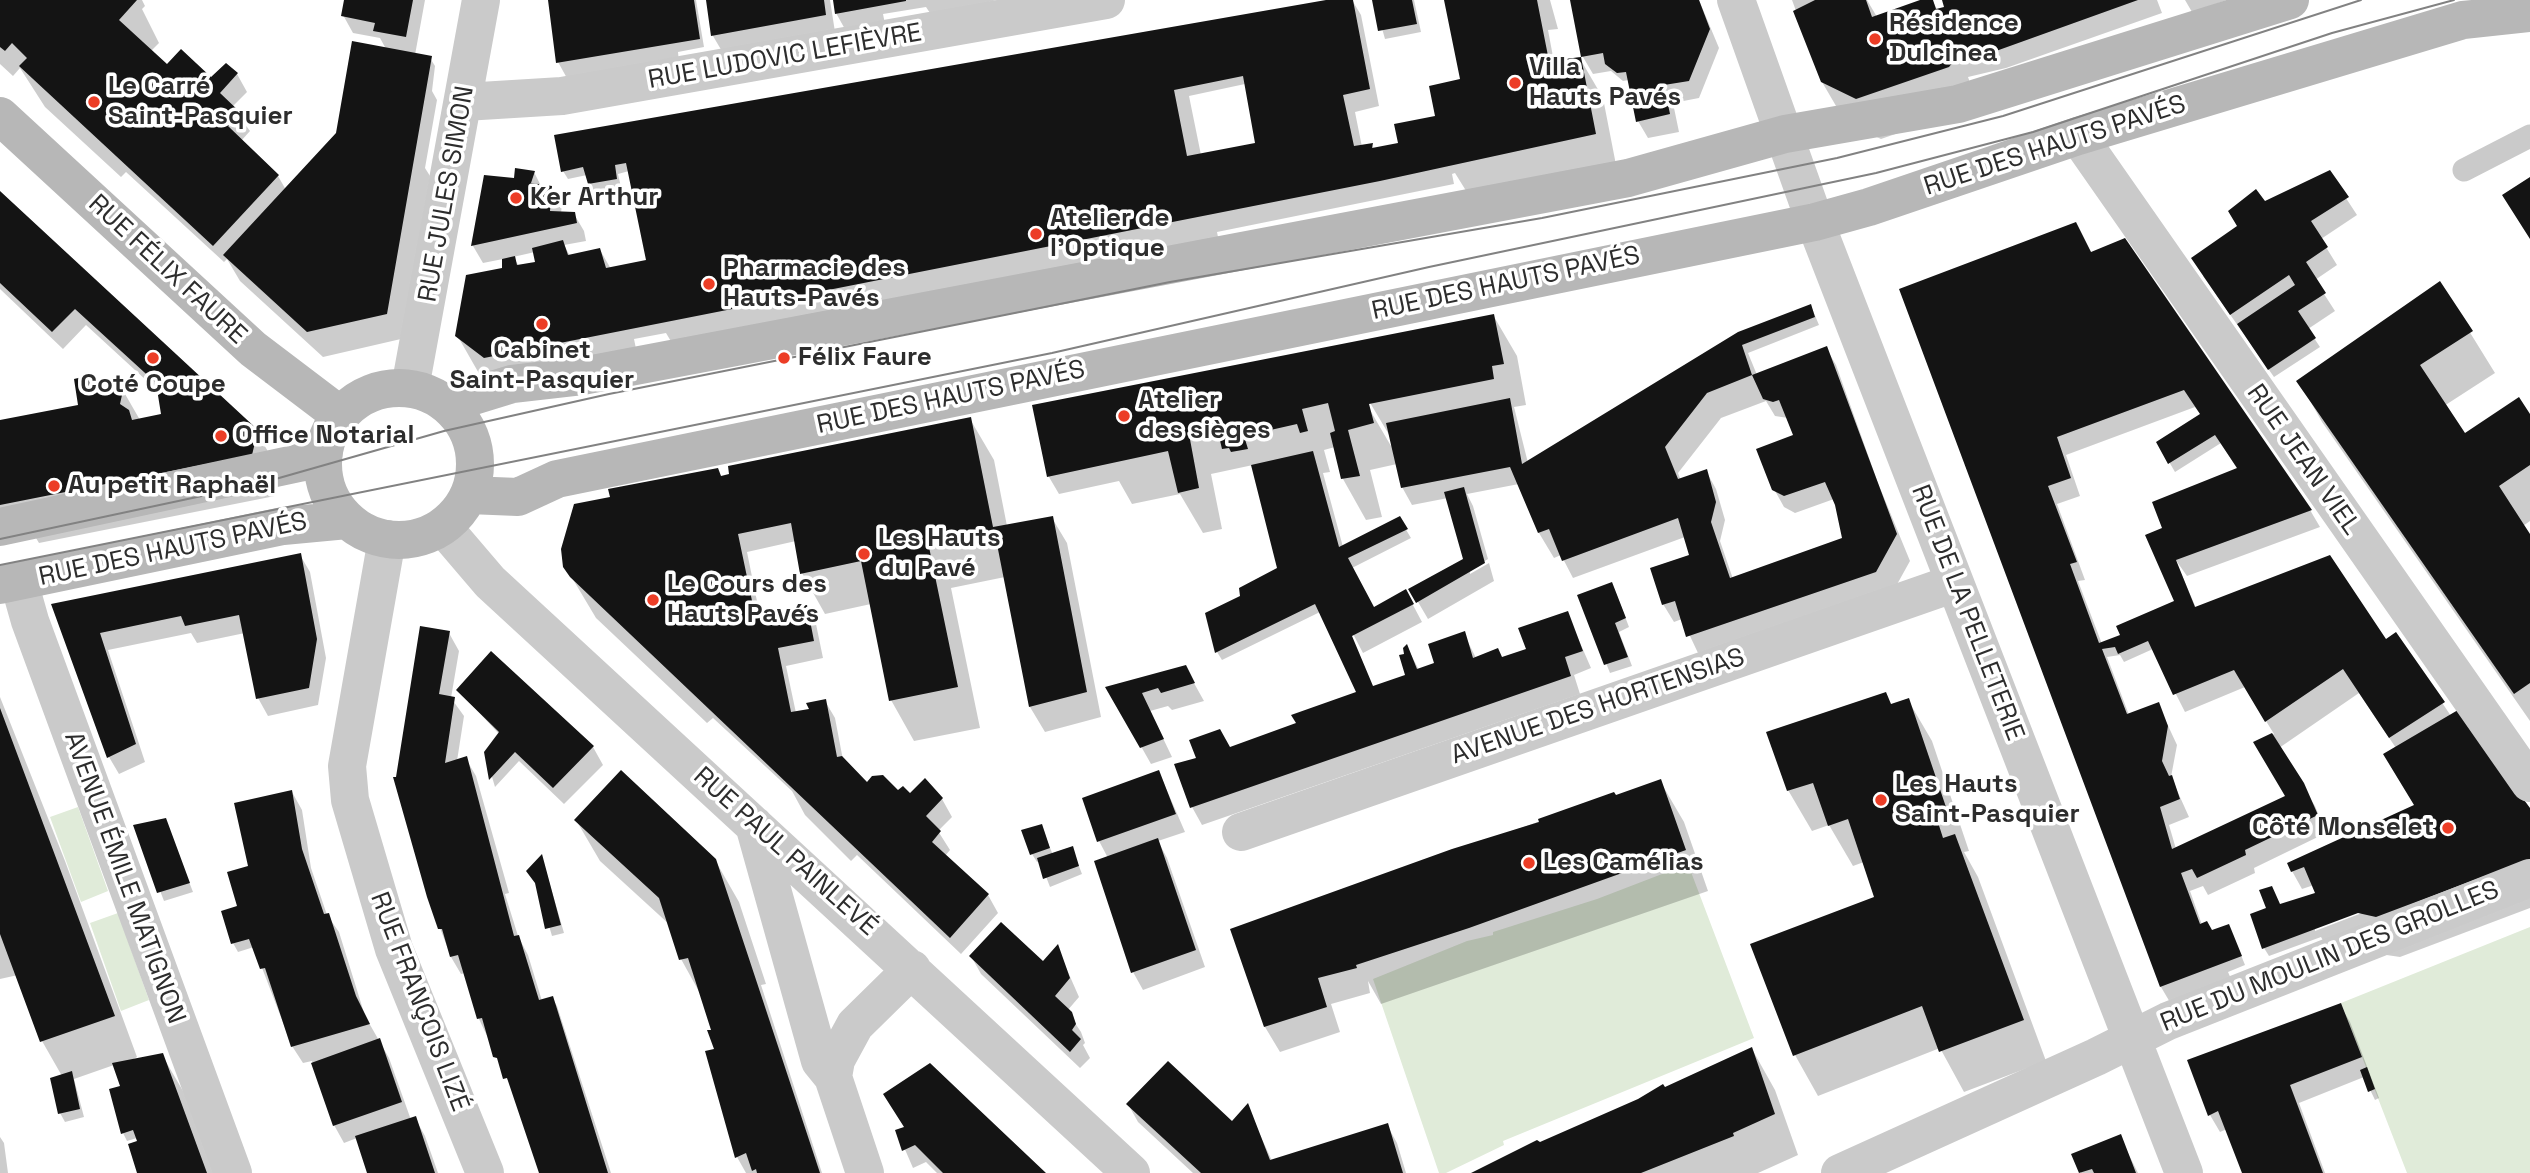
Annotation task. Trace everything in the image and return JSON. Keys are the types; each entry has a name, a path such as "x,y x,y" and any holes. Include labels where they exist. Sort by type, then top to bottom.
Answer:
{"street":[{"name":"RUE JULES SIMON","path":"410,388 481,0"},
{"name":"RUE LUDOVIC LEFIÈVRE","path":"464,102 562,96 1106,0"},
{"name":"RUE DE LA PELLETERIE","path":"1736,0 1815,222 2184,1173"},
{"path":"447,404 512,384 582,376 1628,178 1785,134 1958,104 2290,0"},
{"name":"RUE DES HAUTS PAVÉS","path":"469,495 518,497 557,479 1815,222 1869,207 2078,136 2463,20 2530,13"},
{"name":"RUE FÉLIX FAURE","path":"0,116 253,349 340,415"},
{"name":"RUE JEAN VIEL","path":"2078,136 2530,783"},
{"path":"410,388 447,404 460,417 473,446 475,468 469,495 443,527 416,538 387,540 372,536 347,520 326,488 324,453 327,439 340,415 364,396 378,390 410,388"},
{"path":"0,527 299,463 324,453"},
{"name":"RUE DES HAUTS PAVÉS","path":"9,583 283,526 347,520"},
{"name":"RUE PAUL PAINLEVÉ","path":"443,527 490,582 1131,1173"},
{"name":"RUE FRANÇOIS LIZÉ","path":"387,540 347,766 350,800 394,949 485,1173"},
{"name":"AVENUE ÉMILE MATIGNON","path":"9,583 35,634 233,1173"},
{"name":"AVENUE DES HORTENSIAS","path":"1241,832 1955,583"},
{"path":"753,823 820,1061 833,1077 865,1173"},
{"name":"RUE DU MOULIN DES GROLLES","path":"1840,1173 2181,1016 2530,878"},
{"path":"833,1077 836,1060 855,1025 912,969"}],"lane":[{"path":"2464,170 2530,136"}],"green space":[{"path":"78,807 108,891 81,902 50,817"},
{"path":"1688,864 1754,1038 1503,1141 1504,1145 1446,1173 1439,1173 1373,979 1467,941 1493,935 1493,932 1597,899"},
{"path":"118,913 149,1000 121,1011 90,923"},
{"path":"2530,927 2530,1173 2407,1173 2341,1003"}],"building":[{"path":"0,0 137,0 119,20 167,64 181,49 211,77 226,63 238,73 220,93 241,113 228,126 279,175 213,246 19,66 27,58 12,43 5,51 0,47"},
{"path":"344,0 413,0 406,37 373,31 375,23 341,16"},
{"path":"548,0 694,0 700,39 556,63"},
{"path":"706,0 824,0 826,15 711,36"},
{"path":"833,0 906,0 906,1 835,14"},
{"path":"1326,0 1353,0 1370,89 1343,95 1354,146 1373,143 1372,148 1398,143 1394,124 1435,116 1429,86 1460,79 1444,0 1537,0 1549,61 1581,57 1596,134 1380,181 484,358 455,336 466,275 502,268 502,259 515,256 517,265 535,262 532,248 563,240 568,255 600,248 606,268 646,260 626,163 615,165 617,179 588,184 583,167 561,172 554,135","holes":["1243,76 1255,143 1187,156 1174,90"]},
{"path":"1372,0 1412,0 1417,24 1378,31"},
{"path":"1570,0 1699,0 1710,29 1689,81 1664,85 1670,114 1636,122 1626,72 1617,73 1605,64 1603,53 1581,57"},
{"name":"Résidence Dulcinea","path":"1815,0 1866,0 1872,17 1920,0 1933,0 1936,9 1944,7 1942,0 2138,0 1996,51 1954,61 1949,67 1856,99 1821,82 1793,11"},
{"path":"352,41 432,56 387,314 307,332 223,255 336,133"},
{"name":"Ker Arthur","path":"515,168 535,171 531,183 552,186 550,211 575,212 577,223 471,246 484,175 514,178"},
{"path":"2330,170 2349,197 2311,221 2328,247 2306,262 2326,293 2298,311 2316,338 2268,370 2237,324 2295,285 2289,275 2230,315 2191,258 2237,226 2228,211 2256,189 2265,201"},
{"path":"2530,177 2530,239 2502,195"},
{"path":"0,191 258,430 252,455 0,505 0,420 78,405 74,379 91,375 93,383 118,378 122,395 120,404 129,410 132,420 161,414 156,383 75,309 52,332 0,283"},
{"path":"2076,222 2091,252 2125,238 2312,510 2176,560 2195,607 2330,555 2386,639 2396,632 2445,702 2389,738 2343,669 2265,722 2234,670 2173,695 2148,641 2118,654 2115,647 2102,649 2127,714 2159,702 2168,726 2162,761 2169,776 2172,775 2180,799 2160,807 2172,849 2285,796 2253,742 2272,733 2304,783 2318,815 2245,850 2246,855 2197,878 2192,869 2181,873 2200,924 2207,921 2212,930 2229,924 2242,956 2160,987 1899,289","holes":["2184,390 2200,414 2156,442 2168,464 2215,435 2237,468 2152,502 2162,528 2145,535 2174,601 2116,626 2120,635 2099,643 2070,564 2077,562 2048,486 2071,478 2057,437"]},
{"path":"2440,281 2473,331 2420,365 2465,433 2519,397 2530,414 2530,465 2499,486 2530,534 2530,683 2514,694 2296,381"},
{"path":"1811,304 1815,317 1742,345 1752,375 1827,346 1897,534 1876,572 1686,637 1675,601 1662,605 1650,568 1689,555 1678,518 1562,561 1549,529 1538,533 1510,467 1401,488 1386,423 1510,398 1522,464 1738,332","holes":["1752,375 1763,399 1773,402 1779,400 1793,435 1756,449 1772,490 1784,496 1825,482 1835,505 1842,538 1730,578 1711,522 1716,502 1707,469 1678,479 1665,447 1707,393"]},
{"path":"1494,314 1504,364 1492,366 1494,379 1369,404 1374,423 1348,430 1360,476 1341,479 1330,433 1335,431 1328,403 1302,409 1308,431 1300,433 1297,424 1244,436 1248,449 1231,452 1229,448 1222,449 1217,428 1189,434 1199,488 1178,493 1168,451 1047,477 1032,405"},
{"path":"971,417 993,527 1053,516 1087,692 1029,707 995,534 929,547 958,687 889,701 861,561 800,574 791,523 738,534 755,615 807,605 814,641 778,648 791,712 809,709 806,703 826,699 837,757 842,756 867,782 872,776 883,775 898,790 903,786 910,793 925,778 943,798 926,816 941,831 932,842 989,894 950,938 570,577 563,567 561,549 574,504 610,497 608,489 718,468 721,476 729,474 728,466"},
{"path":"1313,451 1339,547 1400,516 1408,529 1348,558 1374,607 1406,589 1414,604 1352,636 1373,686 1405,675 1399,655 1404,654 1403,648 1407,644 1417,669 1434,663 1428,644 1465,631 1473,658 1498,648 1502,657 1526,649 1518,628 1568,611 1583,651 1565,657 1571,676 1190,808 1174,764 1196,758 1189,740 1220,729 1230,747 1296,723 1291,715 1356,692 1315,604 1215,653 1205,613 1240,596 1239,588 1277,568 1251,465"},
{"path":"1464,487 1485,563 1416,603 1408,589 1463,559 1444,492"},
{"path":"301,553 317,639 309,688 256,699 239,615 185,626 181,616 100,633 136,744 107,758 51,604"},
{"path":"1612,582 1626,618 1615,623 1628,657 1604,665 1577,595"},
{"path":"420,626 450,631 439,694 455,697 445,763 467,756 514,936 519,935 539,1000 553,996 608,1173 539,1173 507,1078 503,1079 497,1058 493,1057 482,1018 477,1019 458,955 450,957 442,929 438,929 427,897 393,777 396,777"},
{"path":"491,651 594,746 553,788 515,752 489,780 484,752 499,732 456,690"},
{"path":"1186,665 1195,683 1161,693 1158,688 1142,693 1164,739 1140,748 1105,687"},
{"path":"1886,692 1891,704 1909,698 1947,810 1935,813 1943,838 1955,834 2024,1020 1939,1052 1922,1006 1793,1056 1750,944 1874,897 1848,819 1828,826 1813,783 1787,791 1766,732"},
{"path":"0,708 115,1016 40,1042 0,934"},
{"name":"Côté Monselet","path":"2458,710 2530,808 2530,859 2376,917 2358,913 2262,949 2250,914 2266,908 2259,890 2272,886 2280,904 2315,893 2304,867 2291,872 2287,863 2414,805 2383,754"},
{"path":"621,770 716,859 820,1173 757,1173 756,1169 752,1171 746,1153 735,1158 705,1051 714,1049 707,1030 711,1030 688,958 679,960 659,898 574,820"},
{"path":"1159,770 1176,814 1097,842 1082,798"},
{"name":"Les Camélias","path":"1661,779 1686,850 1469,928 1356,965 1357,968 1318,978 1327,1007 1264,1027 1230,929 1452,849 1539,822 1538,819 1614,792 1616,795"},
{"path":"292,790 302,849 324,914 329,913 356,996 370,1024 291,1047 265,968 260,969 249,939 231,944 221,911 237,906 227,872 248,866 234,803"},
{"path":"166,818 190,883 157,893 133,825"},
{"path":"1042,824 1050,848 1030,855 1021,830"},
{"path":"1158,838 1196,950 1131,973 1094,861"},
{"path":"1073,846 1079,866 1043,879 1037,858"},
{"path":"542,854 561,925 545,929 535,883 526,871"},
{"path":"1001,922 1043,961 1058,944 1070,978 1055,996 1072,1012 1076,1024 1072,1030 1081,1039 1070,1052 969,956"},
{"path":"2341,1003 2362,1057 2290,1085 2323,1173 2242,1173 2218,1111 2208,1116 2187,1060"},
{"path":"380,1038 402,1102 333,1126 311,1063"},
{"path":"1752,1047 1775,1114 1733,1133 1734,1136 1641,1173 1471,1173 1537,1140 1540,1142 1638,1099 1663,1084 1665,1087"},
{"path":"163,1053 207,1173 137,1173 128,1144 137,1141 133,1130 121,1134 109,1089 120,1086 112,1063"},
{"path":"1168,1061 1232,1121 1248,1103 1270,1160 1388,1123 1403,1173 1201,1173 1126,1104"},
{"path":"930,1063 1046,1173 943,1173 915,1145 902,1151 895,1130 904,1127 883,1094"},
{"path":"2367,1067 2375,1089 2368,1092 2360,1070"},
{"path":"72,1071 80,1109 58,1114 50,1078"},
{"path":"416,1116 435,1173 367,1173 355,1136"},
{"path":"2121,1134 2136,1173 2094,1173 2092,1169 2079,1173 2071,1154"}],"tram line":[{"path":"0,539 258,484 444,431 609,394 1170,282 1542,218 1837,158 2003,116 2361,0"},
{"path":"0,565 1052,353 1429,267 1876,173 2033,132 2332,33 2454,0"}],"place":[{"name":"Résidence Dulcinea","path":"1875,39"},
{"name":"Villa Hauts Pavés","path":"1515,83"},
{"name":"Le Carré Saint-Pasquier","path":"94,102"},
{"name":"Ker Arthur","path":"516,198"},
{"name":"Atelier de l'Optique","path":"1036,234"},
{"name":"Pharmacie des Hauts-Pavés","path":"709,284"},
{"name":"Cabinet Saint-Pasquier","path":"542,324"},
{"name":"Coté Coupe","path":"153,358"},
{"name":"Félix Faure","path":"784,358"},
{"name":"Atelier des sièges","path":"1124,416"},
{"name":"Office Notarial","path":"221,436"},
{"name":"Au petit Raphaël","path":"54,486"},
{"name":"Les Hauts du Pavé","path":"864,554"},
{"name":"Le Cours des Hauts Pavés","path":"653,600"},
{"name":"Les Hauts Saint-Pasquier","path":"1881,800"},
{"name":"Côté Monselet","path":"2448,828"},
{"name":"Les Camélias","path":"1529,863"}]}
